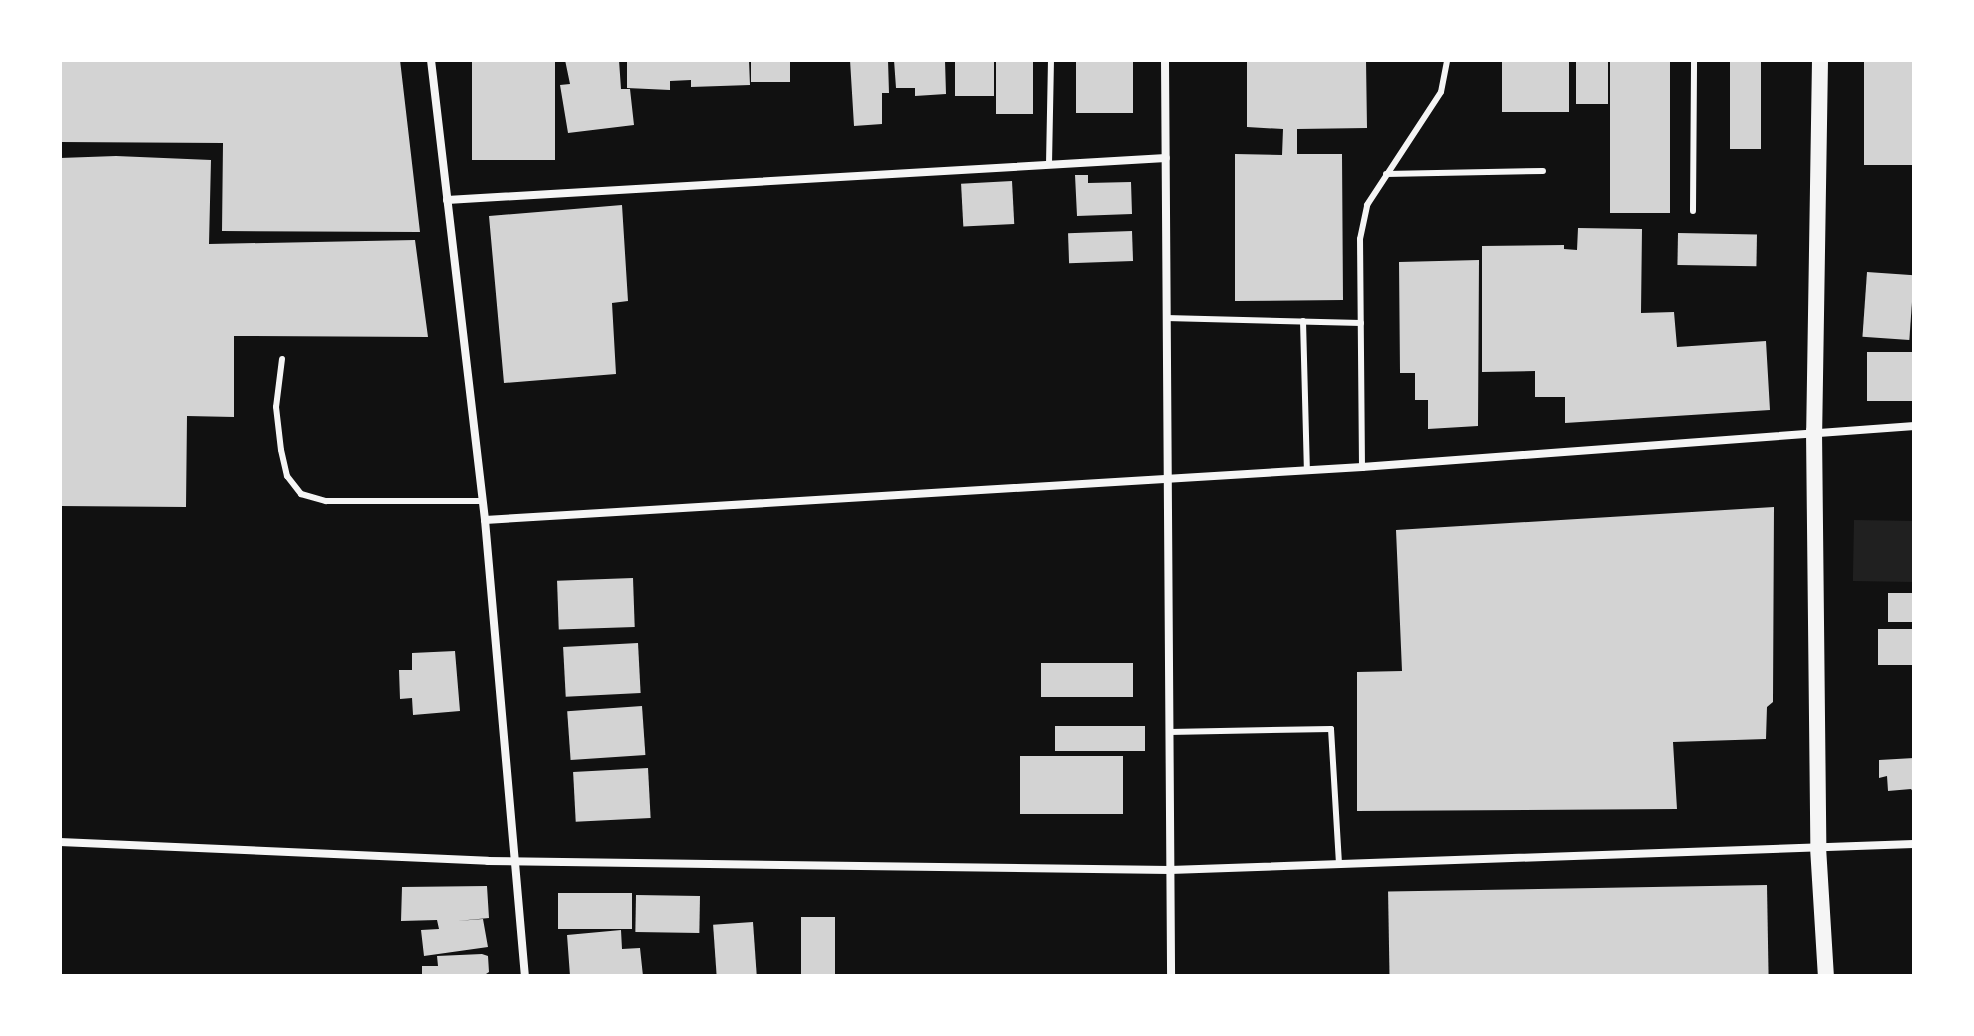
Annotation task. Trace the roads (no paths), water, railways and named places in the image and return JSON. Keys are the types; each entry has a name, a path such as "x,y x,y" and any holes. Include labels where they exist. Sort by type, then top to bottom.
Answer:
{"main road":[{"path":"1820,60 1814,431 1818,847 1826,976"}],"street":[{"path":"431,60 485,520 525,976"},
{"path":"1165,60 1171,976"},
{"path":"447,200 1166,158"},
{"path":"485,520 1362,467 1814,431 1914,426"},
{"path":"60,842 516,861 1170,870 1914,844"}],"lane":[{"path":"1049,164 1051,60"},
{"path":"1362,467 1360,239 1367,205 1441,92 1447,60"},
{"path":"1693,211 1694,60"},
{"path":"1386,174 1543,171"},
{"path":"1166,318 1361,323"},
{"path":"1303,321 1307,470"},
{"path":"282,359 276,407 281,450 287,476 301,494 326,501 482,501"},
{"path":"1169,732 1331,729 1339,863"}]}
